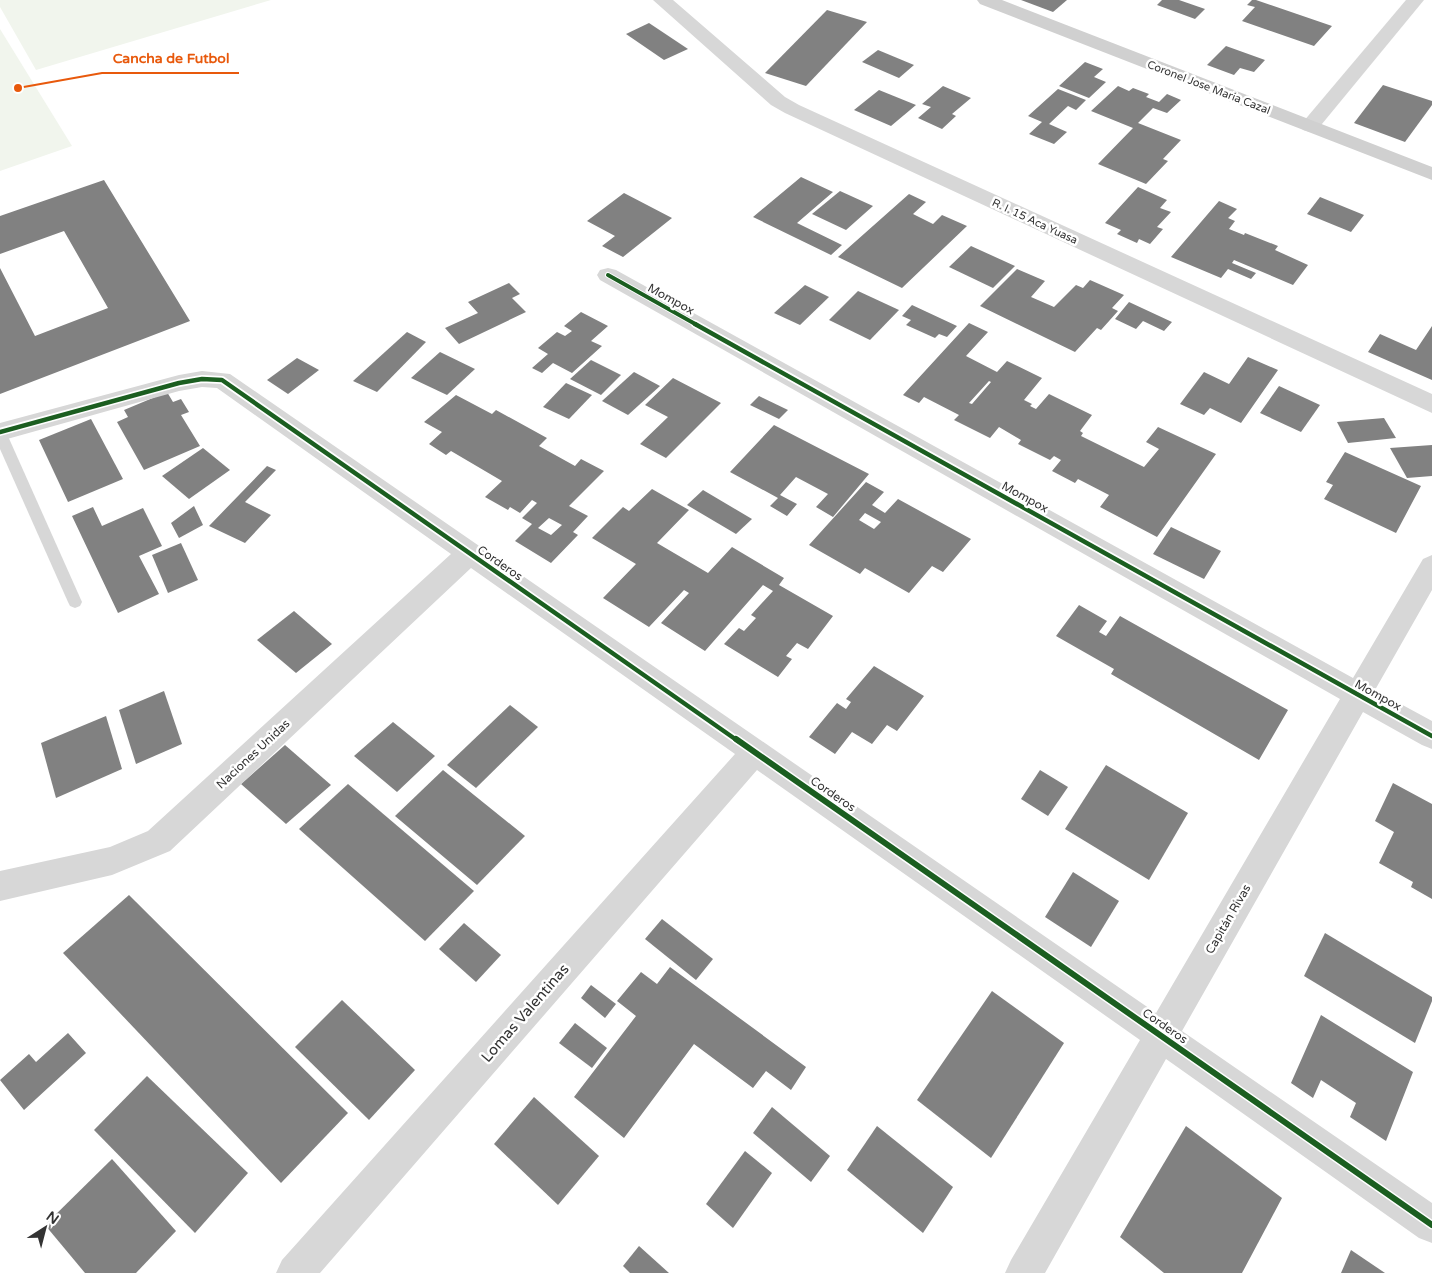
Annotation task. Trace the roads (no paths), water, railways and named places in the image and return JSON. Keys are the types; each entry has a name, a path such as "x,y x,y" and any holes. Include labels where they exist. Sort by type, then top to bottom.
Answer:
{"street":[{"name":"R. I. 15 Aca Yuasa","path":"662,0 778,101 792,109 1432,404"},
{"name":"Coronel Jose Maria Cazal","path":"986,0 1432,174"},
{"path":"1310,126 1415,0"},
{"name":"Mompox","path":"608,275 1432,736"},
{"name":"Corderos","path":"0,433 179,383 202,379 222,380 1432,1225"},
{"name":"Naciones Unidas","path":"0,886 112,861 159,841 469,553"},
{"name":"Capitán Rivas","path":"1024,1273 1432,566"},
{"name":"Lomas Valentinas","path":"295,1273 755,752"}],"lane":[{"path":"0,433 76,602"}],"place":[{"name":"Cancha de Futbol","path":"18,88"}]}
